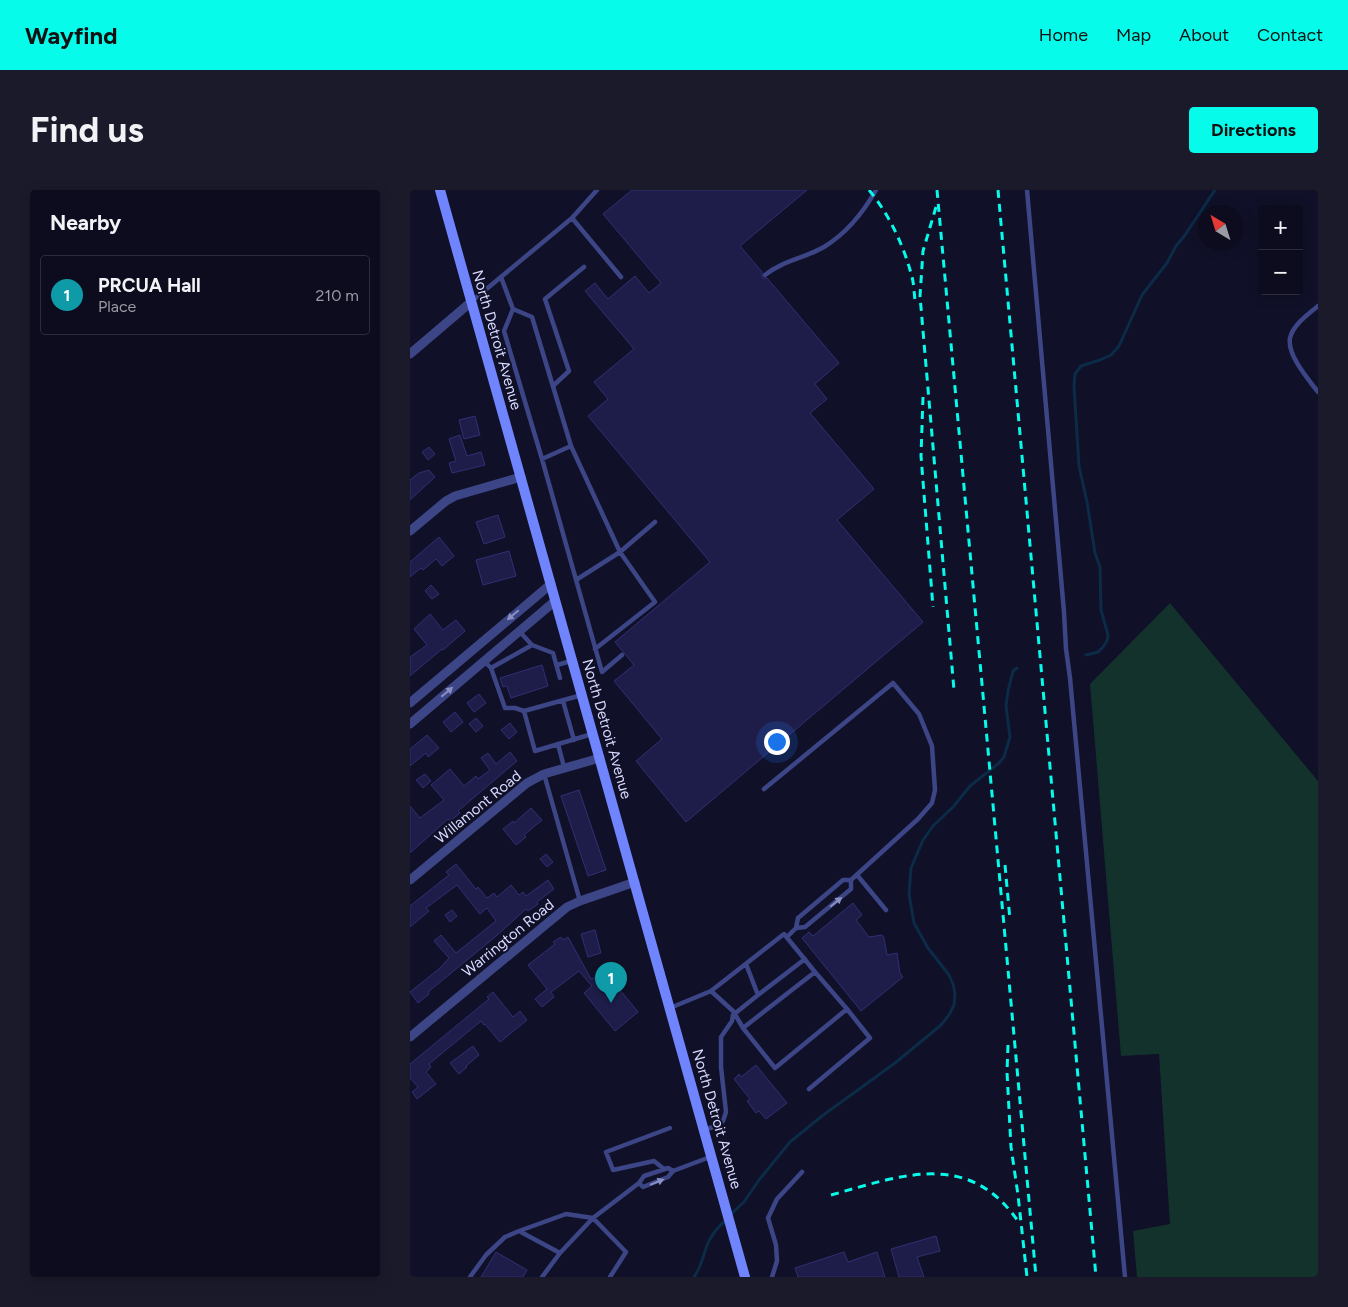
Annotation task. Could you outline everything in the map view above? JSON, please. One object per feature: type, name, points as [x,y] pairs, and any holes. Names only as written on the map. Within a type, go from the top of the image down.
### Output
[{"type":"main road","name":"North Detroit Avenue","points":[[440,190],[745,1277]]},
{"type":"street","points":[[410,354],[471,302]]},
{"type":"street","points":[[410,532],[446,501],[455,496],[520,477]]},
{"type":"street","points":[[410,703],[551,584]]},
{"type":"street","points":[[410,724],[556,601]]},
{"type":"street","name":"Willamont Road","points":[[410,880],[527,784],[544,774],[600,758]]},
{"type":"street","name":"Warrington Road","points":[[410,1037],[556,916],[580,900],[635,882]]},
{"type":"lane","points":[[471,302],[572,218],[598,190]]},
{"type":"lane","points":[[765,276],[785,263],[824,247],[841,234],[856,220],[876,190]]},
{"type":"lane","points":[[1027,190],[1066,648],[1125,1277]]},
{"type":"lane","points":[[572,218],[620,277]]},
{"type":"lane","points":[[552,386],[569,371],[545,299],[584,268]]},
{"type":"lane","points":[[501,277],[513,309],[504,331],[602,672],[622,655]]},
{"type":"lane","points":[[1318,306],[1294,329],[1290,338],[1291,351],[1318,392]]},
{"type":"lane","points":[[513,309],[532,317],[571,446],[620,552],[655,602],[595,649]]},
{"type":"lane","points":[[542,459],[571,446]]},
{"type":"lane","points":[[576,580],[620,552],[655,522]]},
{"type":"lane","points":[[519,632],[532,645],[553,653],[560,678]]},
{"type":"lane","points":[[491,668],[532,645]]},
{"type":"lane","points":[[484,661],[491,668],[505,708],[516,708],[524,711],[582,695]]},
{"type":"lane","points":[[556,665],[571,661]]},
{"type":"lane","points":[[764,789],[893,683],[919,714],[932,746],[935,790],[932,804],[857,875],[851,880],[843,880],[798,918],[796,928],[787,937]]},
{"type":"lane","points":[[563,701],[574,740]]},
{"type":"lane","points":[[524,711],[535,751],[593,734]]},
{"type":"lane","points":[[558,744],[564,767]]},
{"type":"lane","points":[[544,774],[580,900]]},
{"type":"lane","points":[[857,875],[886,910]]},
{"type":"lane","points":[[796,928],[805,927],[849,891],[851,889],[851,880]]},
{"type":"lane","points":[[670,1008],[711,991],[784,934],[870,1038],[809,1089]]},
{"type":"lane","points":[[704,1130],[719,1125],[723,1121],[726,1112],[721,1067],[721,1037],[734,1015],[805,959]]},
{"type":"lane","points":[[746,964],[758,995]]},
{"type":"lane","points":[[743,1028],[815,972]]},
{"type":"lane","points":[[711,991],[732,1011],[775,1068],[846,1009]]},
{"type":"lane","points":[[664,1169],[654,1161],[613,1170],[606,1152],[670,1128]]},
{"type":"lane","points":[[639,1183],[643,1188],[668,1177],[673,1171],[712,1156]]},
{"type":"lane","points":[[542,1277],[560,1253],[593,1218],[639,1183],[644,1176],[668,1168],[673,1171]]},
{"type":"lane","points":[[772,1277],[777,1261],[776,1245],[768,1218],[777,1199],[802,1172]]},
{"type":"lane","points":[[470,1277],[486,1255],[505,1237],[566,1214],[593,1218],[626,1252],[610,1277]]},
{"type":"lane","points":[[519,1231],[560,1253]]},
{"type":"green space","points":[[1170,603],[1318,781],[1318,1277],[1137,1277],[1133,1231],[1170,1224],[1159,1054],[1121,1056],[1090,684]]},
{"type":"building","points":[[632,190],[807,190],[740,246],[762,272],[762,278],[767,278],[839,363],[815,384],[827,399],[810,413],[874,489],[837,520],[923,622],[686,822],[636,761],[662,739],[614,681],[634,665],[615,642],[710,562],[588,416],[608,399],[594,382],[634,349],[585,291],[595,283],[608,299],[635,276],[649,293],[661,283],[603,214]]},
{"type":"building","points":[[475,416],[480,435],[464,439],[459,420]]},
{"type":"building","points":[[460,435],[467,456],[481,452],[485,465],[452,473],[449,463],[456,461],[449,439]]},
{"type":"building","points":[[429,447],[435,454],[428,460],[422,452]]},
{"type":"building","points":[[429,470],[435,477],[410,500],[410,480],[419,473]]},
{"type":"building","points":[[498,515],[505,537],[484,544],[476,522]]},
{"type":"building","points":[[439,537],[454,556],[442,566],[436,559],[423,570],[421,568],[410,577],[410,562]]},
{"type":"building","points":[[509,551],[516,576],[483,585],[476,560]]},
{"type":"building","points":[[431,585],[439,594],[432,599],[425,591]]},
{"type":"building","points":[[430,614],[443,630],[456,620],[465,631],[410,676],[410,657],[427,645],[414,629]]},
{"type":"building","points":[[542,665],[548,686],[511,698],[507,686],[503,687],[500,678]]},
{"type":"building","points":[[479,694],[486,703],[474,712],[467,703]]},
{"type":"building","points":[[455,712],[463,722],[451,732],[443,722]]},
{"type":"building","points":[[476,718],[483,726],[476,732],[469,724]]},
{"type":"building","points":[[510,723],[517,732],[509,739],[501,730]]},
{"type":"building","points":[[427,735],[439,748],[428,757],[426,753],[410,766],[410,749]]},
{"type":"building","points":[[510,752],[517,761],[458,811],[460,813],[450,821],[448,819],[410,853],[410,806],[420,818],[444,800],[431,785],[450,769],[464,786],[476,776],[478,779],[490,770],[481,758],[488,753],[496,764]]},
{"type":"building","points":[[425,774],[431,781],[423,788],[416,780]]},
{"type":"building","points":[[579,790],[606,870],[588,876],[561,796]]},
{"type":"building","points":[[531,808],[542,820],[524,835],[526,837],[516,845],[503,829],[513,821],[514,823]]},
{"type":"building","points":[[546,854],[553,862],[547,867],[540,859]]},
{"type":"building","points":[[456,864],[476,889],[478,887],[487,898],[494,893],[497,897],[511,885],[519,895],[523,892],[526,896],[548,880],[554,889],[537,902],[538,904],[528,911],[526,909],[428,992],[429,994],[418,1003],[410,992],[439,969],[449,958],[434,941],[441,935],[456,953],[496,921],[487,908],[480,914],[457,885],[426,908],[429,911],[410,927],[410,906],[449,875],[446,872]]},
{"type":"building","points":[[853,903],[862,915],[856,920],[869,937],[882,935],[887,955],[897,953],[900,973],[903,977],[861,1011],[802,938],[809,932],[813,936]]},
{"type":"building","points":[[452,910],[457,916],[450,922],[445,915]]},
{"type":"building","points":[[595,930],[601,953],[588,957],[581,934]]},
{"type":"building","points":[[561,937],[563,940],[568,937],[591,979],[596,977],[600,981],[607,974],[638,1012],[615,1031],[584,993],[592,986],[579,971],[551,992],[554,997],[542,1007],[535,999],[547,989],[528,965]]},
{"type":"building","points":[[493,992],[513,1017],[520,1011],[527,1020],[500,1042],[481,1021],[429,1064],[431,1067],[426,1072],[436,1084],[417,1099],[412,1092],[418,1087],[410,1078],[410,1064],[489,999],[487,997]]},
{"type":"building","points":[[473,1046],[479,1055],[459,1074],[450,1063]]},
{"type":"building","points":[[756,1065],[787,1103],[766,1119],[759,1111],[756,1113],[747,1101],[750,1099],[734,1079],[739,1074],[741,1077]]},
{"type":"building","points":[[936,1236],[940,1251],[917,1257],[924,1277],[899,1277],[891,1249]]},
{"type":"building","points":[[496,1252],[527,1270],[523,1277],[481,1277]]},
{"type":"building","points":[[844,1252],[848,1262],[877,1252],[885,1277],[798,1277],[795,1268]]},
{"type":"waterway","points":[[1086,655],[1098,652],[1107,641],[1108,635],[1101,610],[1100,567],[1095,553],[1079,466],[1074,386],[1075,374],[1081,366],[1111,355],[1119,346],[1142,295],[1167,263],[1176,246],[1215,190]]},
{"type":"waterway","points":[[730,1215],[744,1202],[790,1142],[822,1116],[895,1063],[941,1025],[949,1015],[954,1005],[955,994],[953,984],[949,975],[928,948],[914,923],[909,894],[911,868],[923,840],[933,826],[953,807],[970,786],[1004,757],[1010,737],[1006,706],[1008,691],[1013,671],[1017,668]]},
{"type":"waterway","points":[[694,1277],[701,1265],[706,1247],[716,1230],[726,1220]]},
{"type":"railway","points":[[869,190],[883,209],[900,242],[912,277],[915,300]]},
{"type":"railway","points":[[937,190],[1036,1277]]},
{"type":"railway","points":[[998,190],[1096,1277]]},
{"type":"railway","points":[[936,207],[923,251],[920,296],[954,690]]},
{"type":"railway","points":[[923,397],[921,456],[933,607]]},
{"type":"railway","points":[[1005,865],[1010,920]]},
{"type":"railway","points":[[1008,1045],[1007,1072],[1011,1147],[1027,1277]]},
{"type":"railway","points":[[831,1195],[909,1176],[934,1174],[957,1177],[980,1185],[1000,1200],[1020,1224]]},
{"type":"place","name":"PRCUA Hall","points":[[611,1003]]}]
